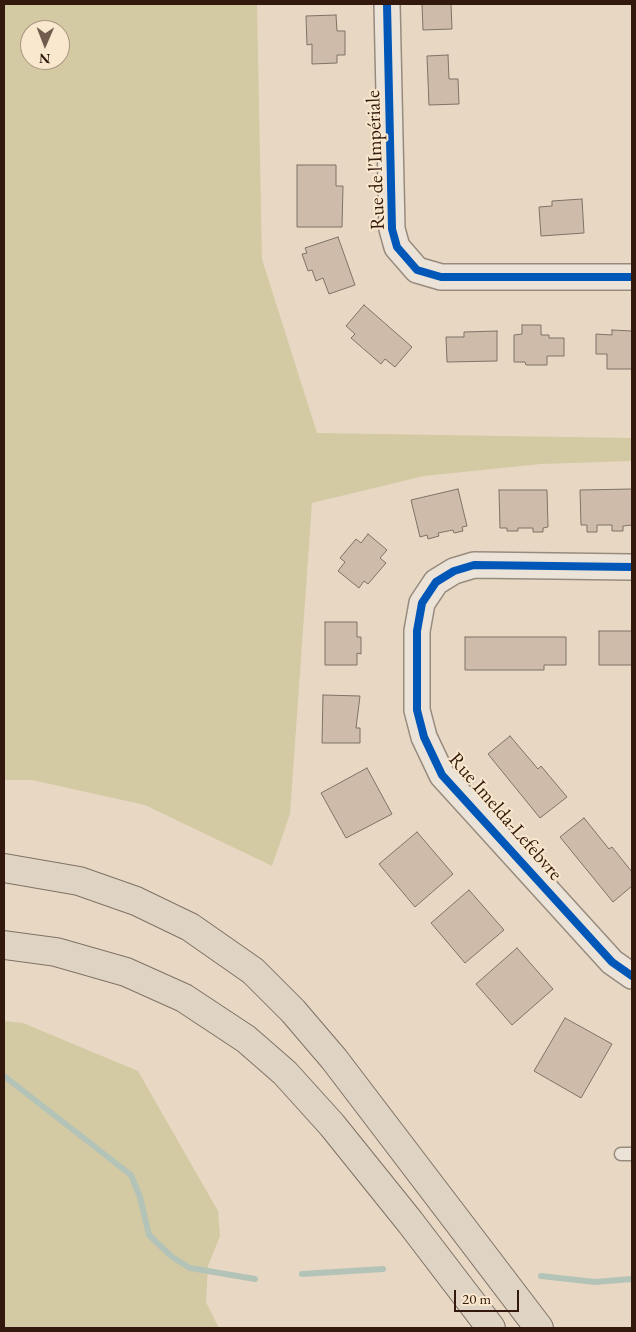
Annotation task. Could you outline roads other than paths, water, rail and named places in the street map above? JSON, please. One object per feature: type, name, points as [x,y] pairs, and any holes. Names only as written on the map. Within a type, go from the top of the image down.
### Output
[{"type":"highway","points":[[4,868],[73,880],[136,901],[190,928],[253,971],[293,1011],[334,1059],[539,1328]]},
{"type":"highway","points":[[4,945],[56,952],[126,972],[184,998],[246,1039],[285,1073],[332,1125],[410,1222],[491,1328]]},
{"type":"street","name":"Rue de l'Impériale","points":[[387,4],[392,229],[397,247],[417,270],[440,278],[632,277]]},
{"type":"street","name":"Rue Imelda-Lefebvre","points":[[632,567],[474,566],[454,570],[436,582],[422,603],[417,631],[417,710],[424,737],[442,775],[612,962],[632,976]]},
{"type":"waterway","points":[[4,1076],[131,1175],[140,1197],[149,1235],[172,1257],[190,1268],[255,1279]]},
{"type":"waterway","points":[[302,1274],[383,1269]]},
{"type":"waterway","points":[[541,1276],[595,1282],[632,1279]]}]
